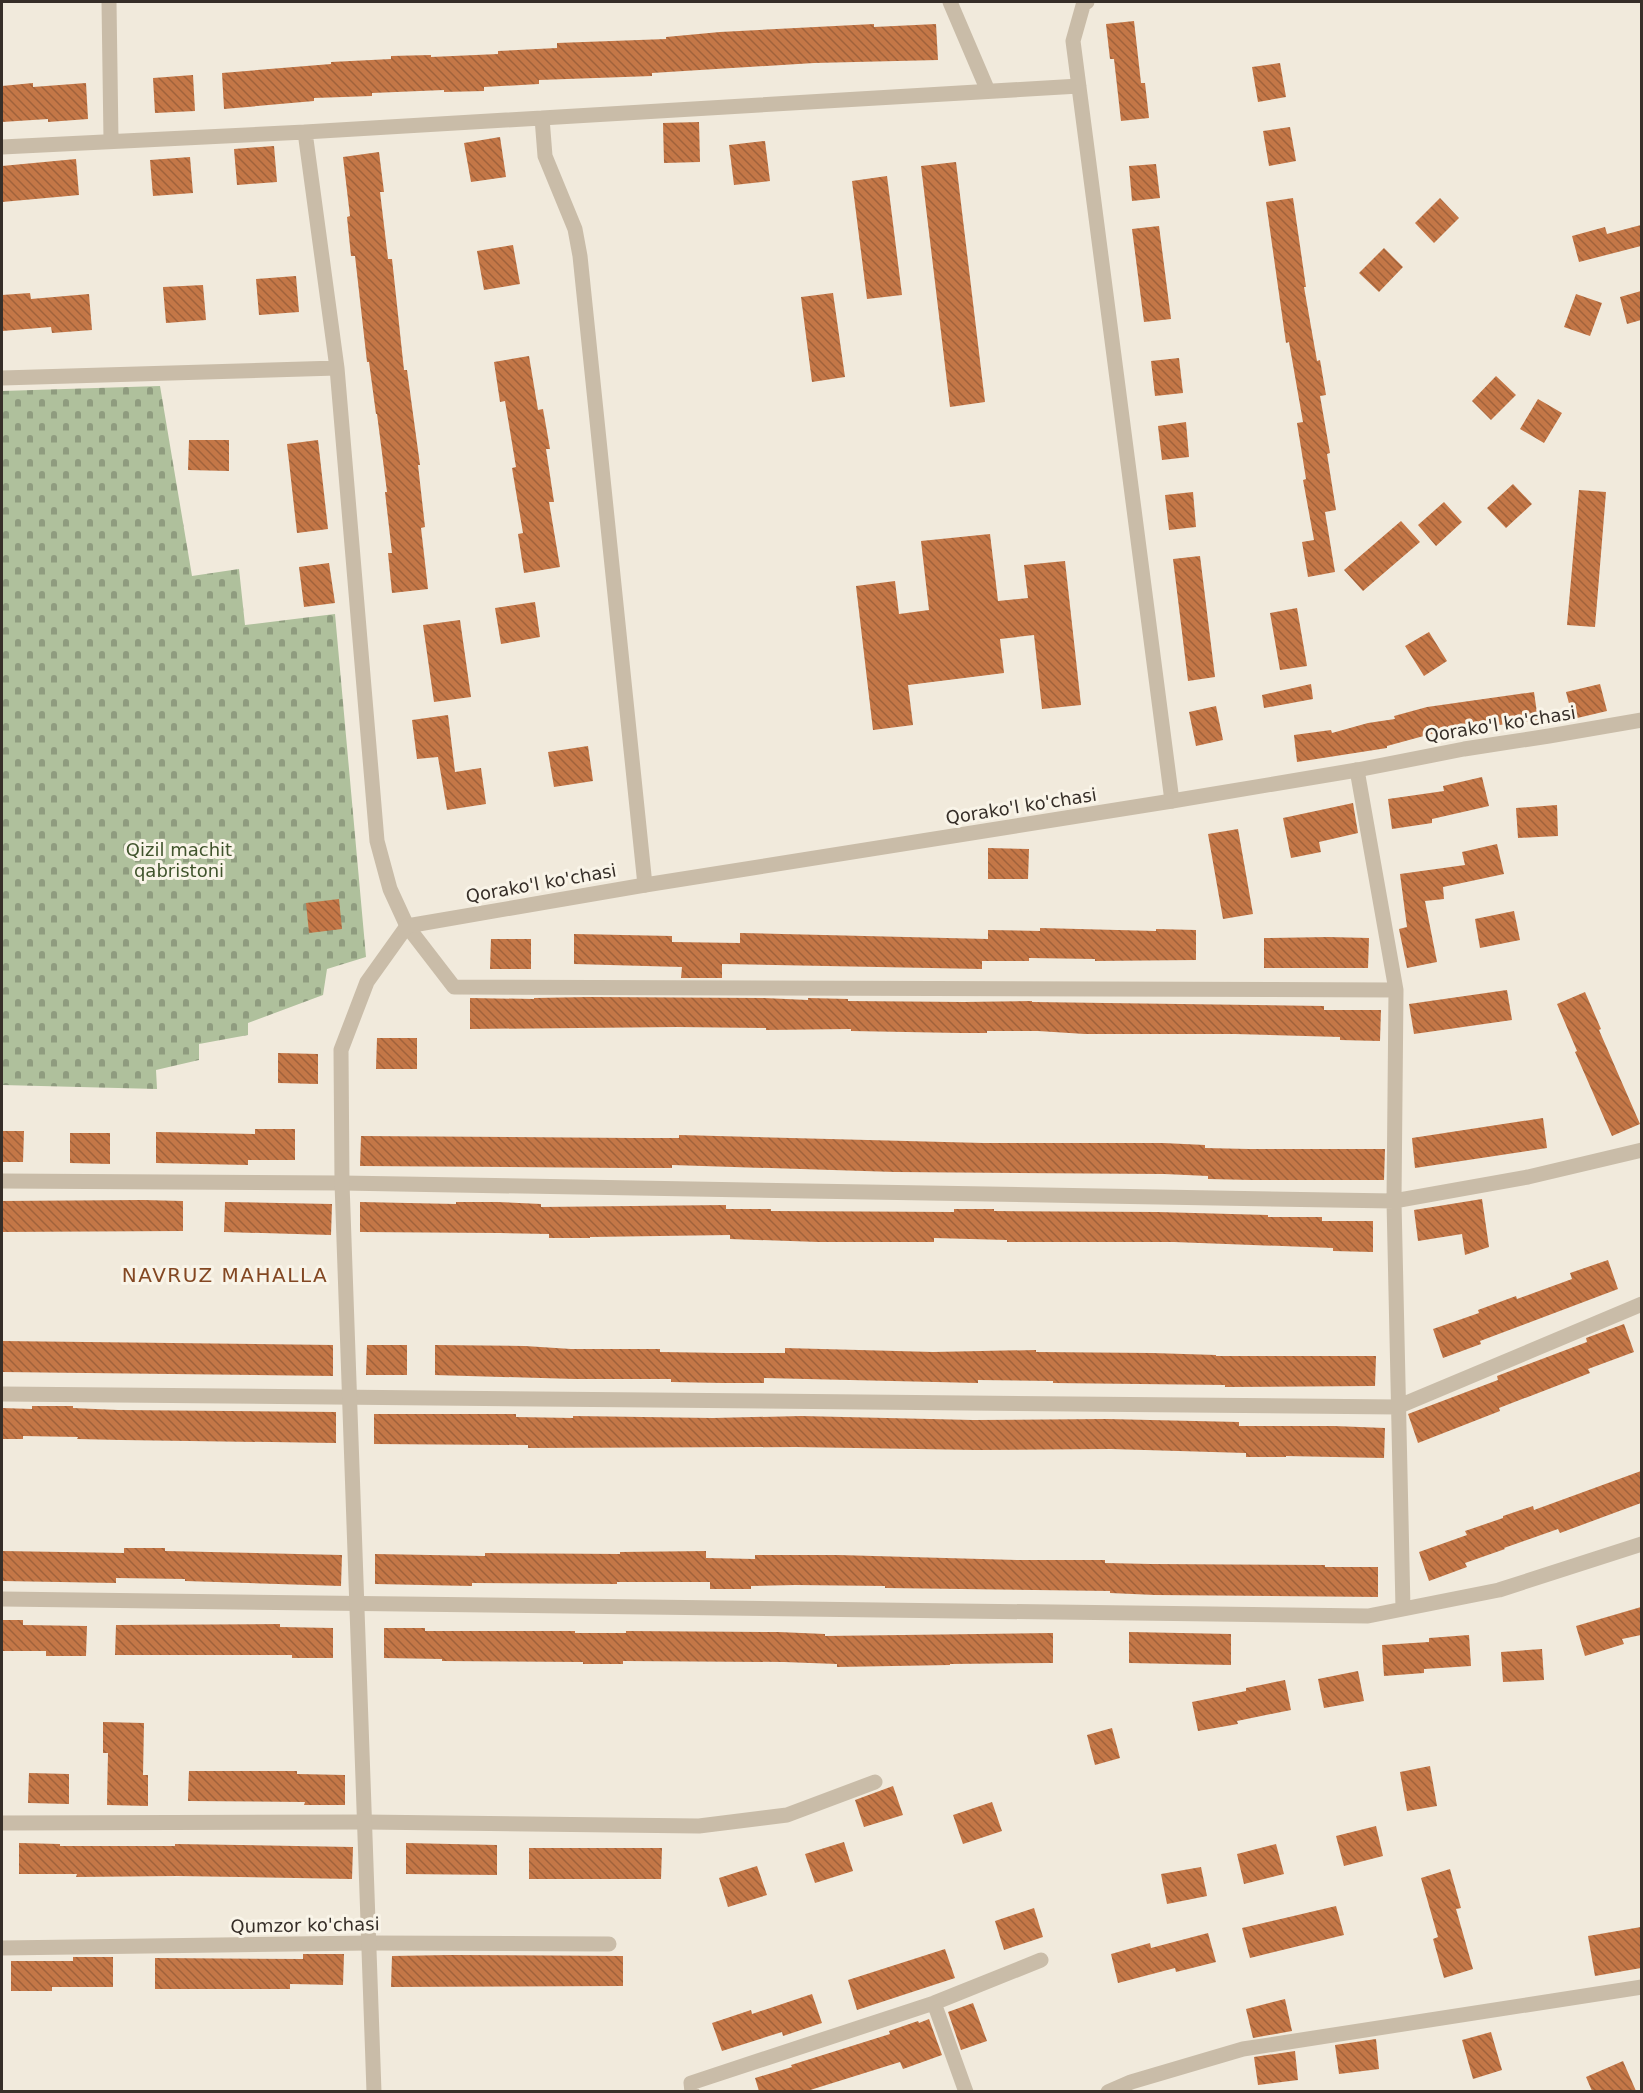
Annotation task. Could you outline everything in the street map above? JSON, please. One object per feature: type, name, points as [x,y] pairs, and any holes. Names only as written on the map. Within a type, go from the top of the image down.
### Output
[{"type":"street","points":[[109,2],[111,140]]},
{"type":"street","points":[[950,2],[987,91]]},
{"type":"street","points":[[1087,2],[1084,2],[1073,40],[1173,801]]},
{"type":"street","points":[[2,147],[304,132],[1079,86]]},
{"type":"street","points":[[542,118],[544,156],[575,229],[580,256],[645,885]]},
{"type":"street","points":[[304,132],[337,368],[377,841],[390,889],[407,926],[454,987],[1396,990]]},
{"type":"street","points":[[2,378],[337,368]]},
{"type":"street","name":"Qorako'l ko'chasi","points":[[407,926],[645,885],[1173,801],[1641,720]]},
{"type":"street","points":[[1357,770],[1396,990],[1394,1201],[1403,1609]]},
{"type":"street","points":[[374,2091],[342,1183],[341,1050],[367,982],[407,926]]},
{"type":"street","points":[[2,1181],[342,1183],[1394,1201],[1528,1177],[1641,1150]]},
{"type":"street","points":[[2,1394],[1397,1407],[1641,1304]]},
{"type":"street","points":[[2,1599],[1368,1616],[1498,1590],[1641,1544]]},
{"type":"street","points":[[2,1823],[365,1822],[699,1826],[787,1815],[875,1782]]},
{"type":"street","name":"Qumzor ko'chasi","points":[[2,1948],[369,1943],[609,1944]]},
{"type":"street","points":[[692,2091],[691,2083],[934,2003],[1041,1960]]},
{"type":"street","points":[[1108,2091],[1131,2082],[1244,2049],[1641,1987]]},
{"type":"street","points":[[934,2003],[966,2091]]},
{"type":"green space","name":"Qizil machit qabristoni","points":[[160,386],[192,576],[239,569],[245,625],[335,614],[366,957],[327,969],[323,995],[248,1023],[248,1035],[199,1044],[199,1060],[156,1070],[157,1089],[2,1085],[2,391]]},
{"type":"building","points":[[1134,21],[1141,83],[1145,83],[1149,118],[1121,121],[1114,59],[1110,59],[1106,24]]},
{"type":"building","points":[[874,24],[874,27],[936,24],[938,60],[814,63],[652,73],[652,76],[539,80],[539,84],[484,87],[484,91],[372,93],[372,96],[314,98],[314,101],[224,109],[222,73],[331,64],[331,62],[391,59],[391,56],[498,54],[498,51],[557,48],[557,43],[666,39],[666,37],[720,32]]},
{"type":"building","points":[[1280,63],[1286,97],[1258,102],[1252,67]]},
{"type":"building","points":[[193,75],[195,111],[155,113],[153,78]]},
{"type":"building","points":[[33,83],[33,87],[86,83],[88,119],[2,122],[2,86]]},
{"type":"building","points":[[699,122],[700,162],[664,163],[663,123]]},
{"type":"building","points":[[1290,127],[1296,161],[1269,166],[1263,131]]},
{"type":"building","points":[[500,137],[506,177],[471,182],[464,143]]},
{"type":"building","points":[[765,141],[770,181],[734,185],[729,145]]},
{"type":"building","points":[[274,146],[277,182],[237,185],[234,149]]},
{"type":"building","points":[[379,152],[384,192],[380,192],[388,259],[392,259],[404,370],[407,370],[420,465],[418,465],[425,527],[421,528],[428,589],[392,593],[388,553],[392,553],[385,492],[387,492],[369,362],[367,362],[355,256],[351,256],[347,217],[350,216],[343,157]]},
{"type":"building","points":[[190,157],[193,193],[153,196],[150,160]]},
{"type":"building","points":[[76,159],[79,195],[2,202],[2,166]]},
{"type":"building","points":[[956,162],[985,402],[950,407],[921,166]]},
{"type":"building","points":[[1156,164],[1160,198],[1132,201],[1129,166]]},
{"type":"building","points":[[887,176],[902,295],[867,299],[852,181]]},
{"type":"building","points":[[1293,198],[1306,287],[1304,287],[1317,361],[1320,360],[1326,395],[1320,396],[1330,453],[1327,454],[1336,510],[1325,512],[1335,572],[1308,577],[1302,542],[1314,540],[1303,480],[1306,479],[1297,423],[1303,422],[1289,342],[1286,343],[1266,202]]},
{"type":"building","points":[[1440,198],[1459,218],[1434,243],[1415,223]]},
{"type":"building","points":[[1641,225],[1641,246],[1579,262],[1572,236],[1605,227],[1607,234]]},
{"type":"building","points":[[1159,226],[1171,319],[1144,322],[1132,229]]},
{"type":"building","points":[[513,245],[520,284],[484,290],[477,251]]},
{"type":"building","points":[[1384,248],[1403,267],[1379,292],[1359,273]]},
{"type":"building","points":[[296,276],[299,312],[259,315],[256,279]]},
{"type":"building","points":[[203,285],[206,320],[166,323],[163,287]]},
{"type":"building","points":[[1641,291],[1641,320],[1627,324],[1620,297]]},
{"type":"building","points":[[30,293],[31,299],[89,294],[92,330],[52,333],[51,327],[2,331],[2,295]]},
{"type":"building","points":[[833,293],[845,377],[812,382],[801,297]]},
{"type":"building","points":[[1576,294],[1602,303],[1590,336],[1564,327]]},
{"type":"building","points":[[529,356],[538,410],[543,409],[550,449],[546,449],[554,502],[549,502],[560,567],[524,573],[518,534],[523,533],[512,468],[516,467],[505,401],[500,402],[494,362]]},
{"type":"building","points":[[1179,358],[1183,393],[1155,396],[1151,361]]},
{"type":"building","points":[[1496,376],[1516,395],[1491,420],[1472,401]]},
{"type":"building","points":[[1538,399],[1562,413],[1544,443],[1520,429]]},
{"type":"building","points":[[1186,422],[1189,457],[1162,460],[1158,426]]},
{"type":"building","points":[[189,440],[229,440],[229,471],[188,470]]},
{"type":"building","points":[[318,440],[328,529],[297,533],[287,444]]},
{"type":"building","points":[[1513,484],[1532,504],[1506,528],[1487,508]]},
{"type":"building","points":[[1579,490],[1606,492],[1595,627],[1567,625]]},
{"type":"building","points":[[1193,492],[1196,527],[1169,530],[1165,495]]},
{"type":"building","points":[[1444,502],[1462,522],[1436,546],[1418,525]]},
{"type":"building","points":[[1401,521],[1420,542],[1363,591],[1344,570]]},
{"type":"building","points":[[990,534],[998,601],[1028,598],[1024,565],[1065,561],[1081,705],[1042,709],[1034,635],[1000,639],[1004,673],[908,685],[913,725],[873,730],[856,586],[895,581],[899,614],[929,610],[921,541]]},
{"type":"building","points":[[1200,556],[1215,677],[1188,681],[1173,559]]},
{"type":"building","points":[[329,563],[335,603],[304,607],[299,567]]},
{"type":"building","points":[[535,602],[540,637],[501,644],[495,608]]},
{"type":"building","points":[[1297,608],[1307,666],[1280,670],[1270,613]]},
{"type":"building","points":[[460,620],[471,697],[434,702],[423,625]]},
{"type":"building","points":[[1429,632],[1447,661],[1424,676],[1405,646]]},
{"type":"building","points":[[1311,684],[1313,699],[1264,708],[1262,695]]},
{"type":"building","points":[[1600,684],[1607,711],[1573,719],[1566,692]]},
{"type":"building","points":[[1534,692],[1538,720],[1454,731],[1453,728],[1387,746],[1387,748],[1297,762],[1294,735],[1331,730],[1332,733],[1368,723],[1395,719],[1394,716],[1427,707]]},
{"type":"building","points":[[1216,706],[1223,740],[1196,746],[1189,712]]},
{"type":"building","points":[[448,715],[455,772],[481,768],[486,804],[447,810],[438,757],[417,759],[412,720]]},
{"type":"building","points":[[588,746],[593,781],[554,787],[548,752]]},
{"type":"building","points":[[1482,777],[1489,806],[1432,819],[1432,823],[1392,829],[1388,799],[1444,791],[1443,786]]},
{"type":"building","points":[[1353,803],[1358,833],[1319,842],[1321,852],[1291,858],[1283,818]]},
{"type":"building","points":[[1557,805],[1558,836],[1518,838],[1516,808]]},
{"type":"building","points":[[1238,829],[1253,914],[1223,919],[1208,834]]},
{"type":"building","points":[[1497,844],[1504,874],[1443,887],[1444,899],[1425,901],[1437,962],[1407,968],[1399,929],[1407,927],[1400,874],[1465,865],[1462,852]]},
{"type":"building","points":[[988,848],[1029,849],[1028,879],[988,879]]},
{"type":"building","points":[[339,899],[342,929],[309,933],[306,903]]},
{"type":"building","points":[[1514,911],[1520,940],[1480,948],[1475,919]]},
{"type":"building","points":[[1040,928],[1196,930],[1196,960],[1095,961],[1095,959],[1029,958],[1029,961],[982,961],[982,969],[722,964],[722,978],[681,978],[682,967],[574,964],[574,934],[672,936],[672,942],[740,943],[740,933],[988,939],[988,930],[1040,931]]},
{"type":"building","points":[[1264,938],[1369,938],[1368,968],[1264,968]]},
{"type":"building","points":[[491,939],[531,939],[531,969],[490,969]]},
{"type":"building","points":[[1507,990],[1512,1020],[1414,1034],[1409,1004]]},
{"type":"building","points":[[1585,992],[1640,1124],[1612,1136],[1575,1052],[1577,1051],[1557,1004]]},
{"type":"building","points":[[589,997],[1324,1006],[1324,1010],[1381,1010],[1380,1041],[1340,1040],[1340,1037],[1085,1034],[1038,1031],[960,1033],[677,1027],[470,1029],[470,998]]},
{"type":"building","points":[[377,1038],[417,1038],[417,1069],[376,1069]]},
{"type":"building","points":[[278,1053],[318,1054],[318,1084],[278,1083]]},
{"type":"building","points":[[1543,1118],[1547,1148],[1415,1168],[1412,1138]]},
{"type":"building","points":[[255,1129],[295,1129],[295,1160],[248,1160],[248,1165],[156,1163],[156,1132],[255,1134]]},
{"type":"building","points":[[2,1131],[24,1131],[23,1162],[2,1162]]},
{"type":"building","points":[[70,1133],[110,1133],[110,1164],[70,1163]]},
{"type":"building","points":[[679,1135],[983,1143],[1163,1143],[1205,1145],[1205,1148],[1249,1149],[1385,1149],[1384,1180],[1252,1180],[1208,1179],[1208,1176],[1164,1174],[895,1172],[672,1165],[672,1168],[360,1166],[361,1136],[679,1138]]},
{"type":"building","points":[[1482,1199],[1489,1247],[1465,1255],[1462,1234],[1418,1241],[1414,1210]]},
{"type":"building","points":[[2,1201],[183,1201],[183,1231],[2,1232]]},
{"type":"building","points":[[225,1202],[332,1204],[331,1235],[224,1232]]},
{"type":"building","points":[[360,1202],[456,1204],[456,1202],[497,1202],[541,1204],[541,1207],[726,1205],[726,1209],[771,1209],[771,1211],[954,1212],[954,1209],[994,1209],[994,1211],[1157,1212],[1322,1217],[1322,1221],[1373,1221],[1373,1252],[1333,1251],[1333,1248],[1174,1242],[1007,1242],[1007,1240],[934,1238],[934,1242],[818,1242],[730,1239],[730,1235],[549,1238],[549,1234],[360,1232]]},
{"type":"building","points":[[1608,1260],[1618,1289],[1480,1341],[1481,1344],[1443,1358],[1433,1329],[1479,1313],[1478,1310],[1516,1296],[1517,1299],[1572,1279],[1570,1273]]},
{"type":"building","points":[[1624,1324],[1634,1352],[1588,1369],[1590,1373],[1499,1408],[1500,1411],[1418,1443],[1408,1414],[1498,1380],[1497,1376],[1587,1342],[1586,1338]]},
{"type":"building","points":[[2,1341],[333,1345],[333,1376],[2,1372]]},
{"type":"building","points":[[367,1345],[407,1345],[407,1375],[366,1375]]},
{"type":"building","points":[[435,1345],[660,1349],[660,1352],[726,1353],[785,1353],[785,1348],[933,1352],[1036,1350],[1036,1352],[1216,1356],[1376,1356],[1375,1386],[1225,1387],[1225,1385],[1053,1383],[1053,1381],[978,1380],[978,1383],[764,1378],[764,1383],[723,1383],[671,1382],[671,1379],[435,1375]]},
{"type":"building","points":[[32,1406],[73,1406],[73,1408],[118,1410],[336,1412],[336,1443],[121,1440],[23,1436],[23,1439],[2,1439],[2,1408],[32,1409]]},
{"type":"building","points":[[374,1414],[516,1414],[516,1417],[573,1418],[573,1416],[713,1418],[801,1416],[973,1420],[1106,1419],[1239,1422],[1239,1426],[1385,1428],[1384,1458],[1246,1457],[1246,1453],[1111,1449],[528,1448],[528,1445],[374,1444]]},
{"type":"building","points":[[1641,1471],[1641,1503],[1560,1533],[1558,1529],[1504,1548],[1465,1563],[1467,1567],[1429,1581],[1419,1552],[1467,1535],[1465,1531],[1503,1518],[1503,1516],[1533,1506],[1534,1510]]},
{"type":"building","points":[[124,1548],[342,1555],[341,1586],[185,1581],[185,1579],[116,1578],[116,1583],[2,1581],[2,1551],[124,1553]]},
{"type":"building","points":[[706,1551],[706,1558],[755,1559],[755,1555],[838,1555],[1105,1560],[1105,1563],[1378,1567],[1378,1597],[1155,1595],[1110,1593],[1110,1591],[885,1588],[885,1586],[795,1585],[751,1586],[751,1589],[710,1589],[710,1582],[472,1583],[472,1586],[375,1584],[375,1554],[485,1556],[485,1553],[620,1554],[620,1552]]},
{"type":"building","points":[[1641,1607],[1641,1635],[1622,1639],[1624,1644],[1585,1656],[1576,1626]]},
{"type":"building","points":[[2,1620],[23,1620],[23,1625],[87,1626],[86,1656],[46,1656],[46,1651],[2,1651]]},
{"type":"building","points":[[280,1624],[280,1627],[333,1628],[333,1658],[292,1658],[292,1655],[115,1655],[116,1625]]},
{"type":"building","points":[[384,1628],[425,1628],[425,1631],[575,1631],[575,1633],[778,1632],[825,1634],[825,1636],[1053,1633],[1053,1663],[837,1667],[837,1664],[784,1662],[623,1661],[623,1664],[583,1664],[583,1662],[442,1661],[442,1659],[384,1658]]},
{"type":"building","points":[[1129,1632],[1231,1634],[1231,1665],[1129,1663]]},
{"type":"building","points":[[1469,1635],[1471,1666],[1424,1669],[1424,1673],[1384,1676],[1382,1645],[1429,1642],[1429,1638]]},
{"type":"building","points":[[1542,1649],[1544,1680],[1503,1682],[1501,1652]]},
{"type":"building","points":[[1358,1671],[1364,1701],[1324,1708],[1318,1679]]},
{"type":"building","points":[[1285,1680],[1291,1710],[1237,1721],[1238,1724],[1198,1731],[1192,1702]]},
{"type":"building","points":[[103,1722],[144,1723],[143,1775],[148,1775],[148,1806],[107,1805],[108,1753],[103,1753]]},
{"type":"building","points":[[1112,1728],[1120,1758],[1095,1765],[1087,1735]]},
{"type":"building","points":[[1430,1766],[1437,1806],[1407,1811],[1400,1772]]},
{"type":"building","points":[[189,1771],[297,1771],[297,1774],[345,1775],[345,1805],[304,1805],[305,1802],[188,1801]]},
{"type":"building","points":[[29,1773],[69,1774],[69,1804],[28,1803]]},
{"type":"building","points":[[893,1786],[903,1815],[864,1827],[855,1800]]},
{"type":"building","points":[[992,1802],[1002,1831],[963,1844],[953,1815]]},
{"type":"building","points":[[1376,1826],[1383,1856],[1344,1866],[1336,1836]]},
{"type":"building","points":[[844,1842],[853,1871],[815,1883],[805,1854]]},
{"type":"building","points":[[19,1843],[60,1844],[60,1846],[175,1846],[175,1844],[353,1847],[352,1879],[76,1877],[77,1874],[19,1874]]},
{"type":"building","points":[[406,1843],[497,1845],[497,1875],[406,1874]]},
{"type":"building","points":[[1276,1844],[1284,1874],[1244,1884],[1237,1854]]},
{"type":"building","points":[[529,1848],[662,1848],[661,1879],[529,1879]]},
{"type":"building","points":[[757,1866],[767,1895],[728,1907],[719,1878]]},
{"type":"building","points":[[1201,1867],[1207,1896],[1167,1904],[1161,1874]]},
{"type":"building","points":[[1450,1869],[1461,1908],[1456,1909],[1473,1969],[1444,1978],[1433,1939],[1438,1937],[1421,1878]]},
{"type":"building","points":[[1336,1906],[1344,1935],[1250,1958],[1242,1928]]},
{"type":"building","points":[[1034,1908],[1043,1937],[1004,1950],[995,1921]]},
{"type":"building","points":[[1641,1927],[1641,1968],[1595,1976],[1588,1936]]},
{"type":"building","points":[[1208,1933],[1216,1962],[1176,1972],[1175,1968],[1118,1983],[1111,1954],[1150,1943],[1151,1948]]},
{"type":"building","points":[[945,1949],[955,1978],[857,2010],[848,1980]]},
{"type":"building","points":[[303,1954],[344,1954],[343,1985],[290,1984],[290,1989],[155,1989],[155,1958],[303,1959]]},
{"type":"building","points":[[392,1956],[623,1956],[623,1986],[391,1987]]},
{"type":"building","points":[[73,1957],[113,1957],[113,1987],[52,1987],[52,1991],[11,1991],[11,1961],[73,1961]]},
{"type":"building","points":[[812,1994],[822,2023],[783,2036],[782,2032],[722,2051],[712,2023],[751,2010],[752,2014]]},
{"type":"building","points":[[1285,1999],[1292,2031],[1253,2038],[1246,2009]]},
{"type":"building","points":[[973,2003],[987,2041],[961,2050],[948,2012]]},
{"type":"building","points":[[929,2019],[942,2055],[903,2069],[900,2062],[807,2091],[759,2091],[755,2078]]},
{"type":"building","points":[[1491,2032],[1502,2070],[1473,2079],[1462,2040]]},
{"type":"building","points":[[1376,2039],[1379,2069],[1339,2074],[1335,2045]]},
{"type":"building","points":[[1295,2051],[1298,2080],[1258,2085],[1254,2057]]},
{"type":"building","points":[[1623,2061],[1636,2091],[1592,2091],[1586,2077]]},
{"type":"district","name":"NAVRUZ MAHALLA","points":[[225,1275]]}]
